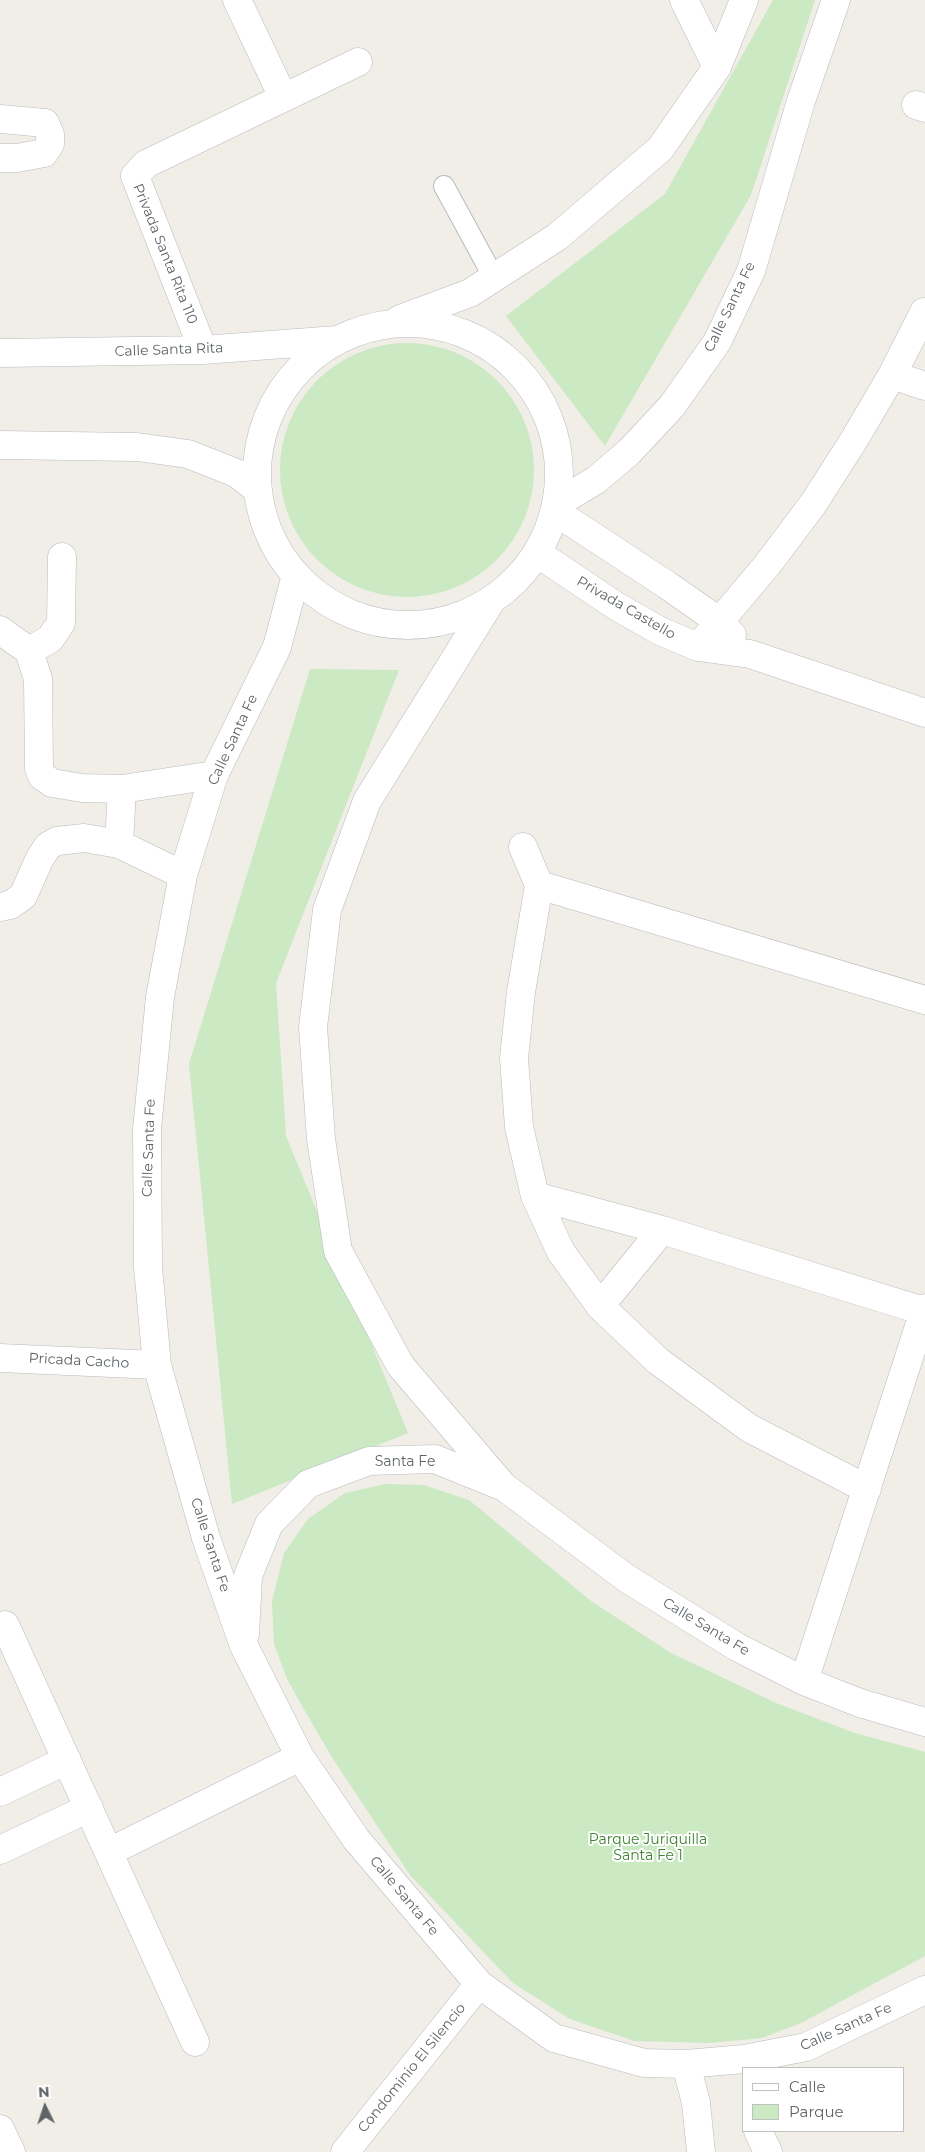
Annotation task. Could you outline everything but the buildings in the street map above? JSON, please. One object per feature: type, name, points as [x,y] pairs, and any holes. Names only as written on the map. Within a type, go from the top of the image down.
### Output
[{"type":"street","points":[[237,0],[284,97]]},
{"type":"street","points":[[684,0],[717,67]]},
{"type":"street","points":[[383,325],[425,324],[465,333],[502,354],[531,384],[551,421],[560,462],[557,508],[536,553],[518,578],[490,601],[452,619],[410,625],[368,620],[328,602],[296,575],[270,536],[258,490],[258,454],[267,419],[284,387],[308,360],[338,340],[470,293],[557,237],[660,149],[717,67],[744,0]]},
{"type":"street","name":"Calle Santa Fe","points":[[557,508],[596,480],[628,452],[672,406],[716,342],[751,271],[801,101],[836,0]]},
{"type":"street","name":"Privada Santa Rita 110","points":[[203,350],[135,176],[146,164],[358,62]]},
{"type":"street","points":[[0,119],[45,123],[50,134],[50,144],[44,153],[17,158],[0,158]]},
{"type":"street","points":[[698,647],[768,564],[813,504],[854,440],[892,375],[924,312]]},
{"type":"street","name":"Calle Santa Rita","points":[[0,354],[203,350],[338,340]]},
{"type":"street","points":[[892,375],[925,386]]},
{"type":"street","points":[[0,445],[137,447],[188,454],[236,473],[258,490]]},
{"type":"street","name":"Privada Castello","points":[[557,508],[720,622],[750,654]]},
{"type":"street","name":"Privada Castello","points":[[536,553],[616,606],[660,632],[698,647],[750,654],[925,714]]},
{"type":"street","points":[[29,651],[50,638],[62,623],[62,557]]},
{"type":"street","name":"Calle Santa Fe","points":[[296,575],[277,647],[214,775],[183,875],[160,997],[147,1129],[148,1267],[157,1365],[206,1538],[244,1646],[300,1757],[356,1839],[479,1984],[554,2038],[644,2064],[745,2064],[806,2047],[925,1990]]},
{"type":"street","name":"Calle Santa Fe","points":[[490,601],[367,801],[327,910],[313,1027],[321,1139],[338,1251],[400,1365],[503,1486],[626,1578],[737,1647],[804,1681],[860,1703],[925,1722]]},
{"type":"street","points":[[0,630],[29,651],[38,679],[39,768],[42,776],[52,783],[82,788],[122,789],[214,775]]},
{"type":"street","points":[[119,844],[122,789]]},
{"type":"street","points":[[0,906],[10,904],[23,896],[40,858],[48,846],[57,841],[84,838],[119,844],[183,875]]},
{"type":"street","points":[[523,847],[539,885],[521,992],[514,1058],[518,1127],[534,1196],[561,1252],[600,1306],[658,1361],[749,1428],[867,1489]]},
{"type":"street","points":[[539,885],[925,1000]]},
{"type":"street","points":[[534,1196],[662,1230],[924,1310],[804,1681]]},
{"type":"street","points":[[600,1306],[662,1230]]},
{"type":"street","name":"Pricada Cacho","points":[[0,1358],[157,1365]]},
{"type":"street","name":"Santa Fe","points":[[244,1646],[248,1576],[269,1524],[308,1484],[369,1461],[435,1459],[503,1486]]},
{"type":"street","points":[[5,1625],[195,2042]]},
{"type":"street","points":[[109,1852],[300,1757]]},
{"type":"street","points":[[0,1792],[67,1760]]},
{"type":"street","points":[[0,1850],[89,1808]]},
{"type":"street","name":"Condominio El Silencio","points":[[345,2152],[479,1984]]},
{"type":"street","points":[[686,2064],[700,2127],[701,2152]]},
{"type":"street","points":[[0,2129],[11,2152]]},
{"type":"street","points":[[758,2132],[768,2152]]},
{"type":"lane","points":[[444,186],[494,278]]},
{"type":"green space","points":[[773,0],[815,0],[751,195],[605,446],[506,316],[665,194]]},
{"type":"green space","points":[[395,343],[419,343],[456,352],[478,364],[497,380],[513,399],[525,421],[532,445],[534,470],[532,495],[525,519],[513,541],[497,560],[478,576],[456,588],[419,597],[395,597],[358,588],[336,576],[309,551],[289,519],[285,507],[280,482],[280,458],[289,421],[301,399],[326,372],[358,352],[370,348]]},
{"type":"green space","points":[[310,669],[399,670],[276,983],[286,1136],[408,1433],[232,1504],[189,1064]]},
{"type":"green space","name":"Parque Juriquilla Santa Fe 1","points":[[386,1484],[424,1485],[469,1500],[591,1601],[671,1653],[776,1703],[855,1733],[925,1752],[925,1956],[801,2023],[762,2038],[709,2043],[634,2041],[570,2019],[513,1983],[410,1875],[333,1759],[310,1720],[287,1679],[274,1644],[272,1601],[284,1553],[308,1519],[345,1493]]}]
